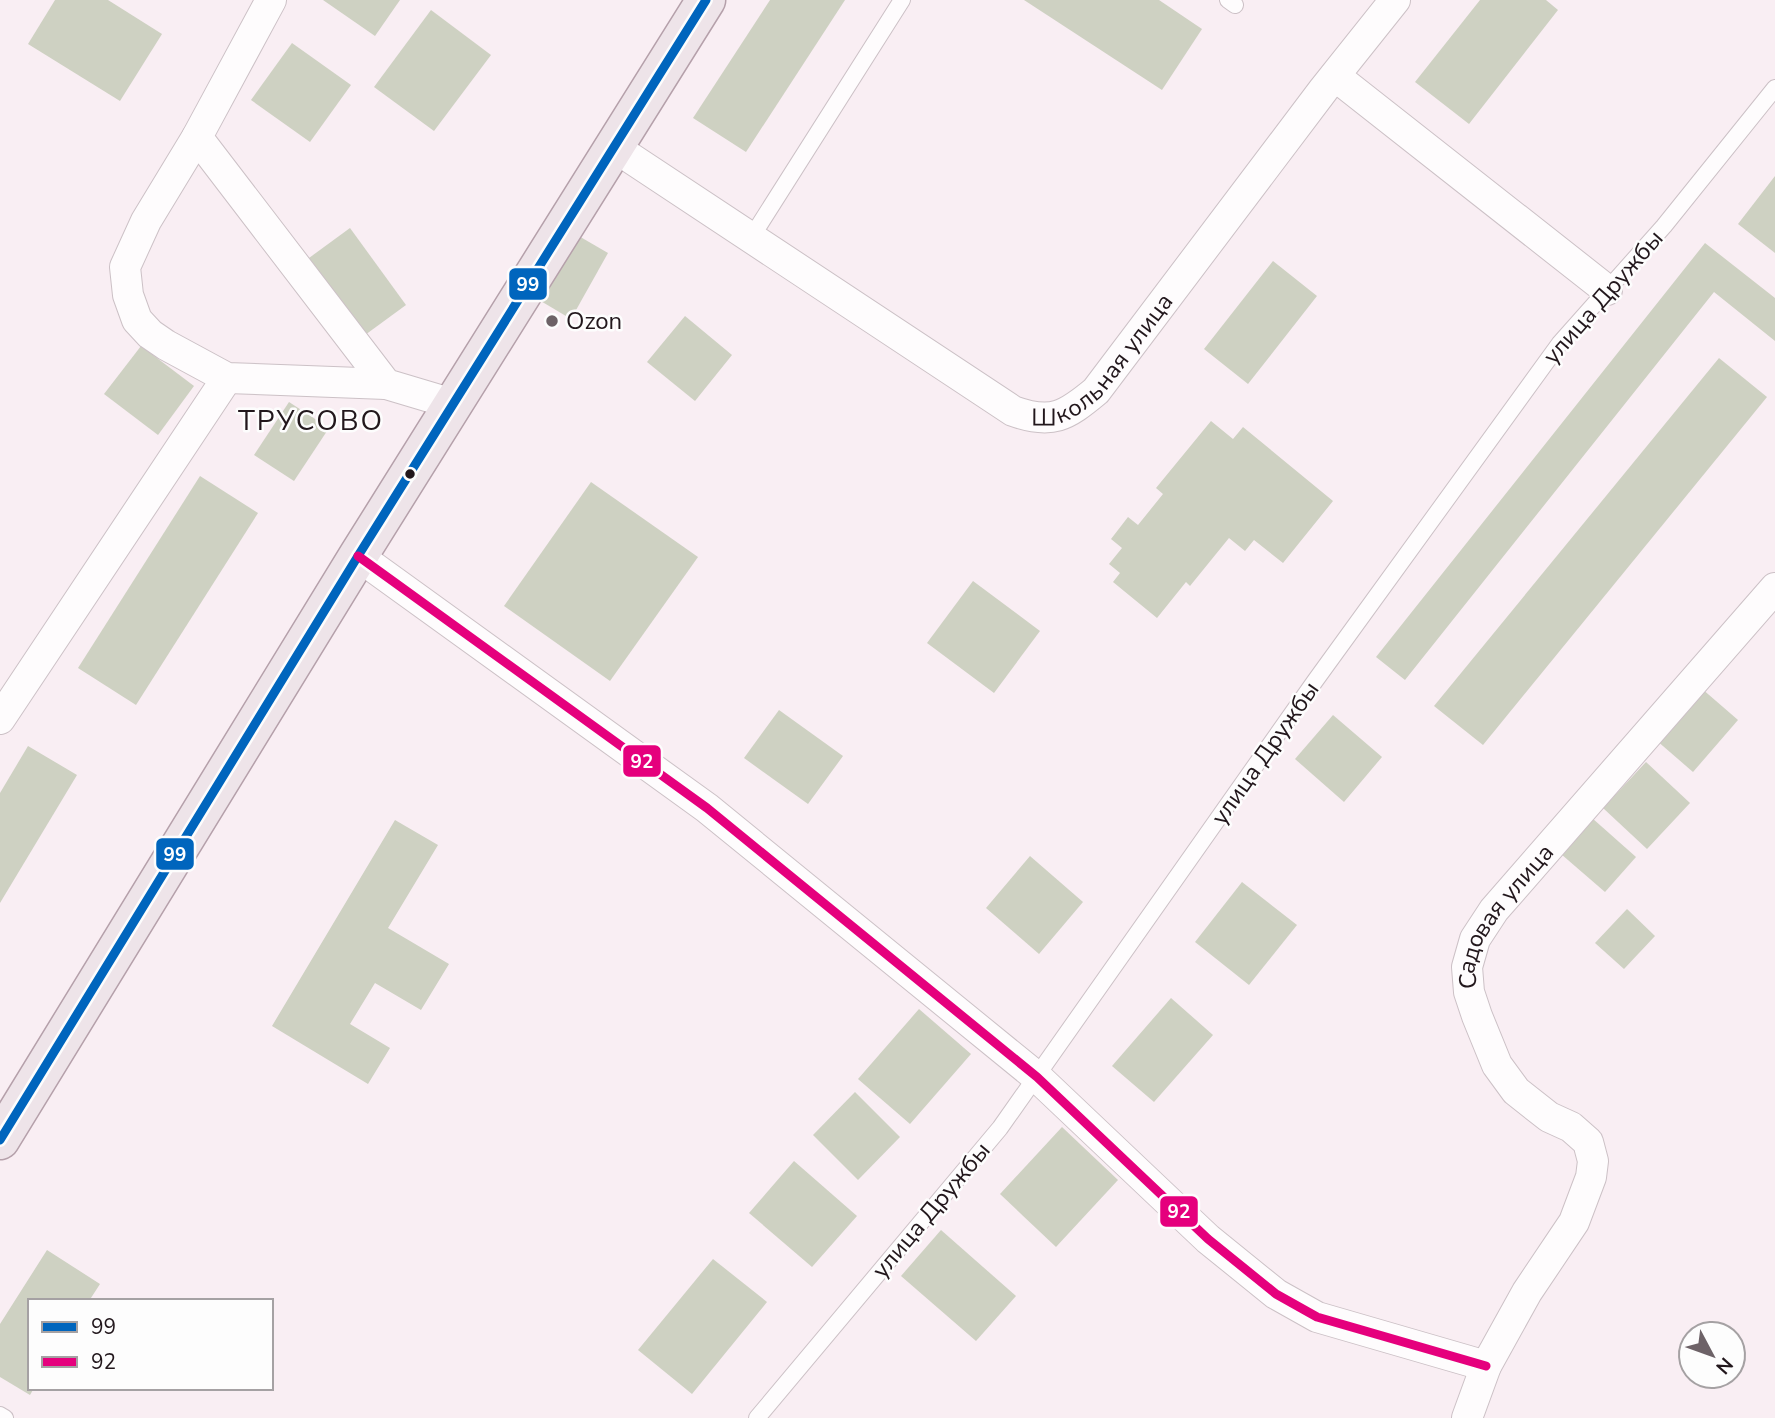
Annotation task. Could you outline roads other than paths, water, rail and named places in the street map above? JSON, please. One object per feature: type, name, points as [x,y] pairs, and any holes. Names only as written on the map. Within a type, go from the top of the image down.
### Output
[{"type":"main road","points":[[0,1140],[358,556],[706,0]]},
{"type":"street","points":[[271,0],[134,244],[125,267],[128,295],[137,320],[150,334],[166,345],[227,378],[386,384],[453,404]]},
{"type":"street","name":"Школьная улица","points":[[614,147],[1013,411],[1032,418],[1055,418],[1075,408],[1096,391],[1395,0]]},
{"type":"street","points":[[1335,76],[1607,290]]},
{"type":"street","points":[[197,136],[386,384]]},
{"type":"street","points":[[0,719],[227,378]]},
{"type":"street","points":[[358,556],[707,808],[1037,1077],[1208,1240],[1276,1294],[1317,1317],[1486,1366]]},
{"type":"street","name":"Садовая улица","points":[[1467,1418],[1486,1366],[1527,1292],[1574,1222],[1591,1177],[1593,1161],[1588,1142],[1571,1127],[1549,1116],[1516,1091],[1497,1065],[1469,992],[1467,967],[1475,939],[1503,900],[1775,588]]},
{"type":"lane","points":[[751,238],[902,0]]},
{"type":"lane","name":"улица Дружбы","points":[[757,1418],[1000,1128],[1315,681],[1551,355],[1664,226],[1775,89]]},
{"type":"lane","points":[[0,1415],[5,1418]]},
{"type":"place","name":"Ozon","points":[[552,321]]},
{"type":"district","name":"ТРУСОВО","points":[[311,421]]}]
